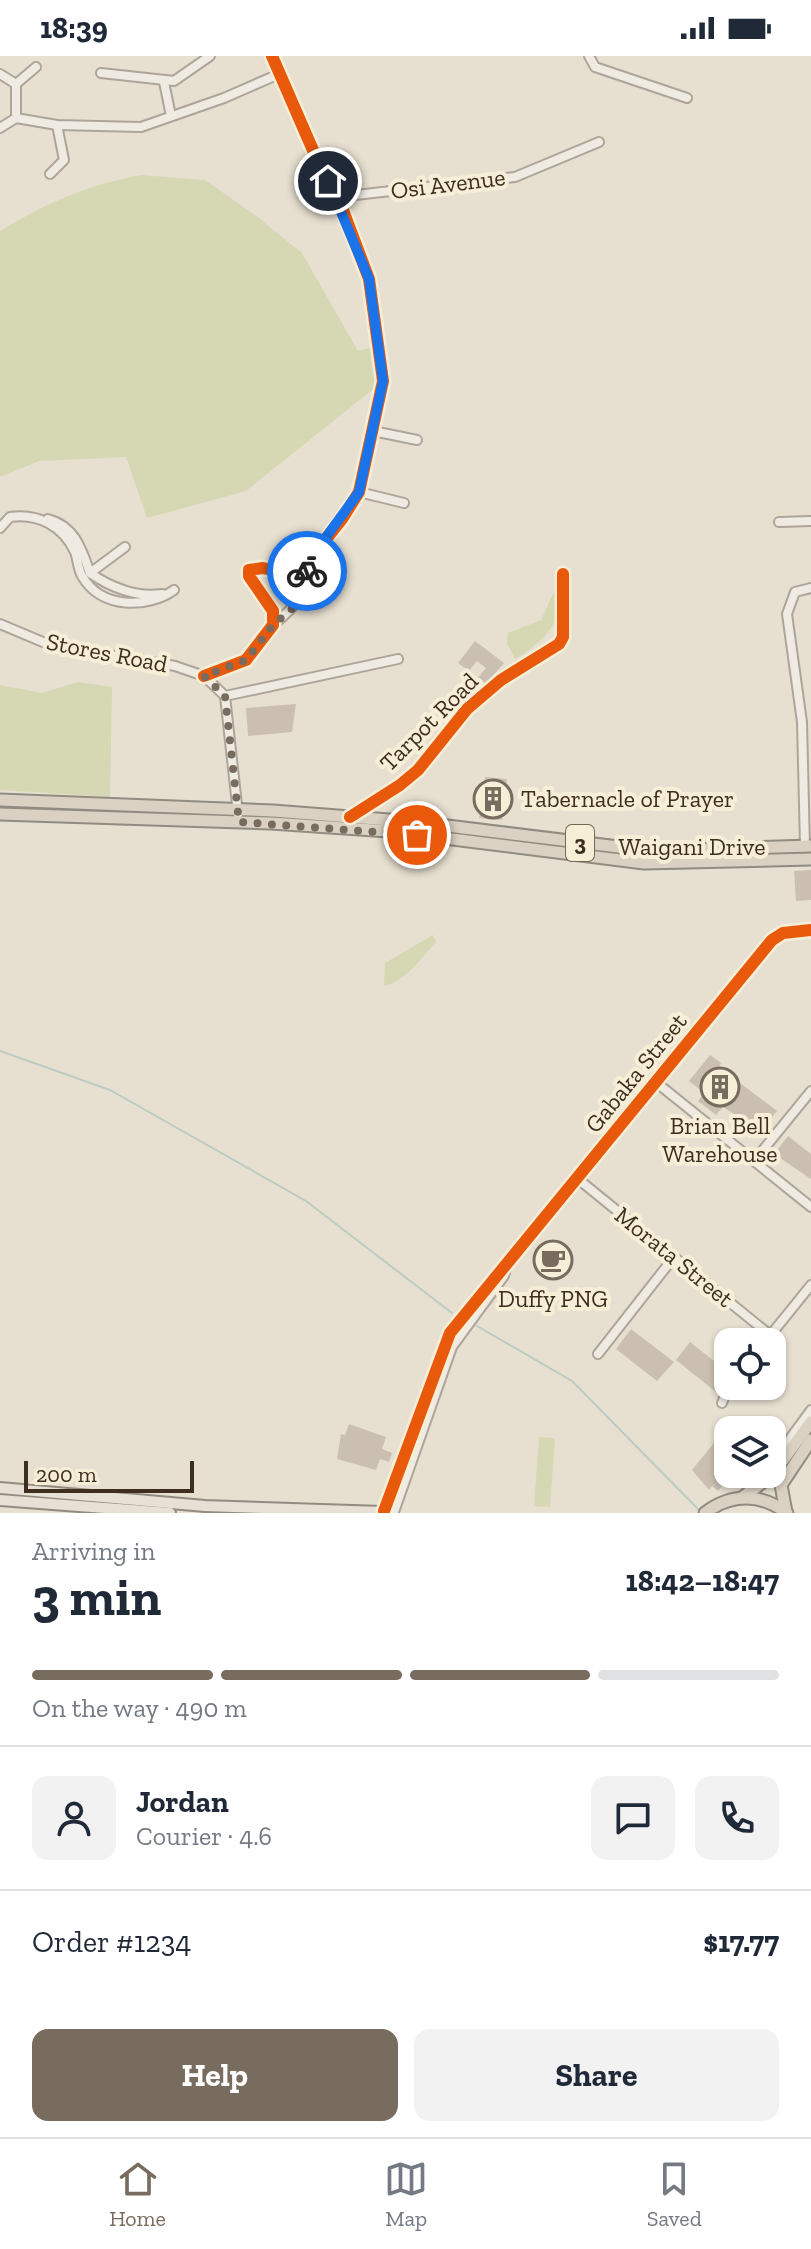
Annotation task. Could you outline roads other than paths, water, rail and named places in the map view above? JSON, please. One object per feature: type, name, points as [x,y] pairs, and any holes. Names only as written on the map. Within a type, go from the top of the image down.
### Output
[{"type":"highway","name":"Waigani Drive","points":[[0,800],[238,808],[374,819],[632,849],[705,851],[808,846]]},
{"type":"highway","name":"Waigani Drive","points":[[0,814],[239,822],[388,831],[644,863],[811,859]]},
{"type":"highway","points":[[374,819],[376,827],[438,834],[446,839]]},
{"type":"highway","points":[[632,849],[653,855],[691,855],[690,862]]},
{"type":"highway","points":[[705,851],[706,858],[755,857],[766,861]]},
{"type":"highway","points":[[786,1456],[811,1422]]},
{"type":"highway","points":[[787,1513],[781,1485],[811,1440]]},
{"type":"highway","points":[[706,1512],[743,1497],[756,1488]]},
{"type":"highway","points":[[743,1497],[768,1501],[787,1513]]},
{"type":"main road","points":[[0,1488],[204,1509],[387,1512]]},
{"type":"main road","points":[[0,1500],[170,1513]]},
{"type":"street","points":[[101,73],[174,81],[210,56]]},
{"type":"street","points":[[204,676],[246,660],[273,625],[302,600],[307,563],[359,492],[383,381],[371,293],[338,197],[272,56]]},
{"type":"street","points":[[589,56],[595,67],[687,98]]},
{"type":"street","points":[[16,118],[16,84],[36,67]]},
{"type":"street","points":[[0,74],[16,84]]},
{"type":"street","points":[[0,128],[16,118],[57,125],[141,127],[279,74]]},
{"type":"street","points":[[164,82],[171,116]]},
{"type":"street","points":[[50,174],[64,160],[57,125]]},
{"type":"street","name":"Osi Avenue","points":[[338,197],[515,177],[599,142]]},
{"type":"street","points":[[373,431],[417,440]]},
{"type":"street","points":[[359,492],[404,503]]},
{"type":"street","points":[[0,528],[10,517],[40,517],[57,522],[83,547],[90,573],[105,584],[153,596],[173,591],[163,598],[131,605],[112,600],[82,577],[75,552],[56,528],[40,517]]},
{"type":"street","points":[[779,522],[811,521]]},
{"type":"street","points":[[90,573],[125,547]]},
{"type":"street","points":[[273,625],[273,611],[249,576],[249,570],[263,568],[281,572],[307,563]]},
{"type":"street","name":"Tarpot Road","points":[[350,817],[409,778],[467,709],[501,680],[559,644],[563,637],[563,574]]},
{"type":"street","points":[[808,846],[806,722],[787,614],[795,592],[811,588]]},
{"type":"street","name":"Stores Road","points":[[0,624],[50,645],[175,666],[204,676],[225,696]]},
{"type":"street","points":[[239,822],[225,696],[398,659]]},
{"type":"street","name":"Gabaka Street","points":[[387,1512],[444,1342],[772,940],[783,933],[811,930]]},
{"type":"street","points":[[657,1083],[811,1207]]},
{"type":"street","points":[[754,1161],[811,1091]]},
{"type":"street","name":"Morata Street","points":[[578,1179],[755,1328]]},
{"type":"street","points":[[598,1354],[674,1257]]},
{"type":"street","points":[[777,1328],[807,1292]]},
{"type":"street","points":[[807,1292],[811,1307]]},
{"type":"street","points":[[786,1444],[811,1410]]},
{"type":"waterway","points":[[0,1051],[110,1090],[306,1201],[452,1313]]},
{"type":"waterway","points":[[477,1326],[572,1381],[701,1512]]},
{"type":"waterway","points":[[2,1495],[89,1501]]},
{"type":"place","name":"Tabernacle of Prayer","points":[[493,799]]},
{"type":"place","name":"Brian Bell Warehouse","points":[[720,1087]]},
{"type":"place","name":"Duffy PNG","points":[[553,1260]]}]
